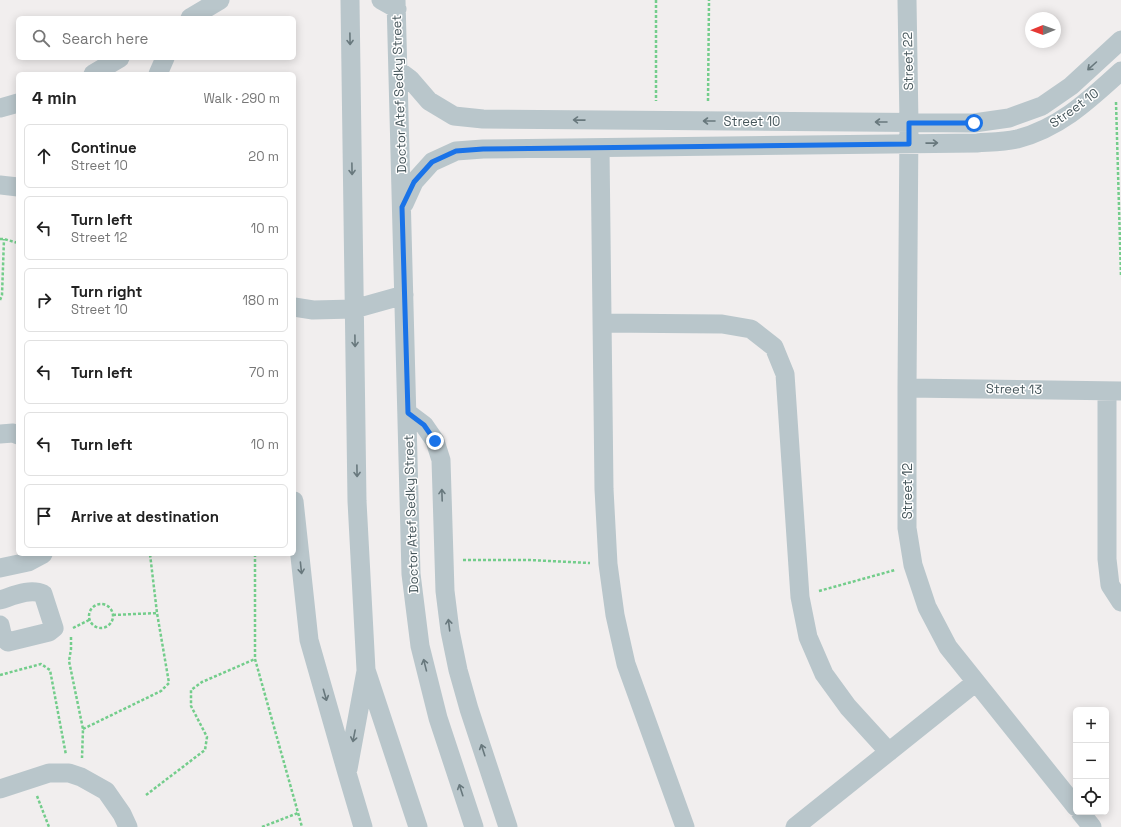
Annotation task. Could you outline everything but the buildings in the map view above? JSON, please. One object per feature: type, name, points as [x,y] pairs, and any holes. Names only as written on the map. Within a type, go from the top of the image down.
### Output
[{"type":"street","points":[[347,773],[366,670],[357,501],[350,0]]},
{"type":"street","name":"Street 22","points":[[907,0],[909,123]]},
{"type":"street","points":[[193,16],[215,2]]},
{"type":"street","name":"Doctor Atef Sedky Street","points":[[391,3],[398,70],[411,574],[420,646],[438,718],[474,827]]},
{"type":"street","name":"Street 10","points":[[398,70],[410,78],[429,101],[454,116],[483,119],[974,123],[1009,118],[1042,106],[1071,86],[1121,40]]},
{"type":"street","points":[[96,72],[117,60]]},
{"type":"street","points":[[159,72],[164,60]]},
{"type":"street","name":"Street 10","points":[[402,207],[414,182],[432,162],[456,151],[483,149],[977,143],[1016,139],[1053,126],[1085,103],[1118,74]]},
{"type":"street","points":[[0,108],[16,104]]},
{"type":"street","name":"Street 12","points":[[909,123],[907,528],[913,565],[927,607],[948,647],[1073,804]]},
{"type":"street","points":[[600,148],[604,489],[608,564],[615,615],[626,664],[685,827]]},
{"type":"street","points":[[0,186],[16,187]]},
{"type":"street","points":[[296,307],[313,310],[354,309],[404,295]]},
{"type":"street","points":[[602,323],[722,324],[751,329],[774,347],[785,374],[800,597],[808,636],[824,674],[848,707],[889,752]]},
{"type":"street","name":"Street 13","points":[[907,388],[1114,391]]},
{"type":"street","points":[[1114,391],[1107,559],[1110,585],[1121,602]]},
{"type":"street","points":[[408,413],[424,425],[435,441],[440,460],[445,591],[450,631],[458,670],[469,709],[508,827]]},
{"type":"street","points":[[0,434],[16,435]]},
{"type":"street","points":[[296,520],[309,640],[364,827]]},
{"type":"street","points":[[0,568],[28,562],[39,556]]},
{"type":"street","points":[[0,600],[38,591],[43,594],[54,628],[49,632],[8,642],[3,638],[0,625]]},
{"type":"street","points":[[366,670],[418,827]]},
{"type":"street","points":[[795,827],[976,682]]},
{"type":"street","points":[[0,789],[49,773],[75,775],[106,791],[122,814],[128,827]]},
{"type":"street","points":[[1082,815],[1092,827]]},
{"type":"path","points":[[656,0],[656,121]]},
{"type":"path","points":[[708,121],[709,0]]},
{"type":"path","points":[[1118,74],[1121,276]]},
{"type":"path","points":[[0,239],[16,242]]},
{"type":"path","points":[[0,300],[2,296],[4,239]]},
{"type":"path","points":[[83,729],[161,691],[169,683],[157,614],[150,556]]},
{"type":"path","points":[[255,556],[255,659],[302,827]]},
{"type":"path","points":[[444,561],[529,560],[608,564]]},
{"type":"path","points":[[800,597],[913,565]]},
{"type":"path","points":[[98,604],[103,604],[108,606],[112,615],[110,624],[106,628],[101,629],[96,628],[89,620],[88,615],[93,607],[98,604]]},
{"type":"path","points":[[112,615],[157,614]]},
{"type":"path","points":[[69,630],[89,620]]},
{"type":"path","points":[[71,636],[69,661],[83,729],[75,775]]},
{"type":"path","points":[[146,795],[205,750],[208,737],[191,706],[191,690],[202,682],[255,659]]},
{"type":"path","points":[[0,675],[41,664],[50,670],[75,775]]},
{"type":"path","points":[[30,779],[49,827]]},
{"type":"path","points":[[262,827],[298,813]]},
{"type":"route","points":[[435,441],[424,425],[408,413],[402,207],[414,182],[432,162],[456,151],[483,149],[909,144],[909,123],[974,123]]}]
